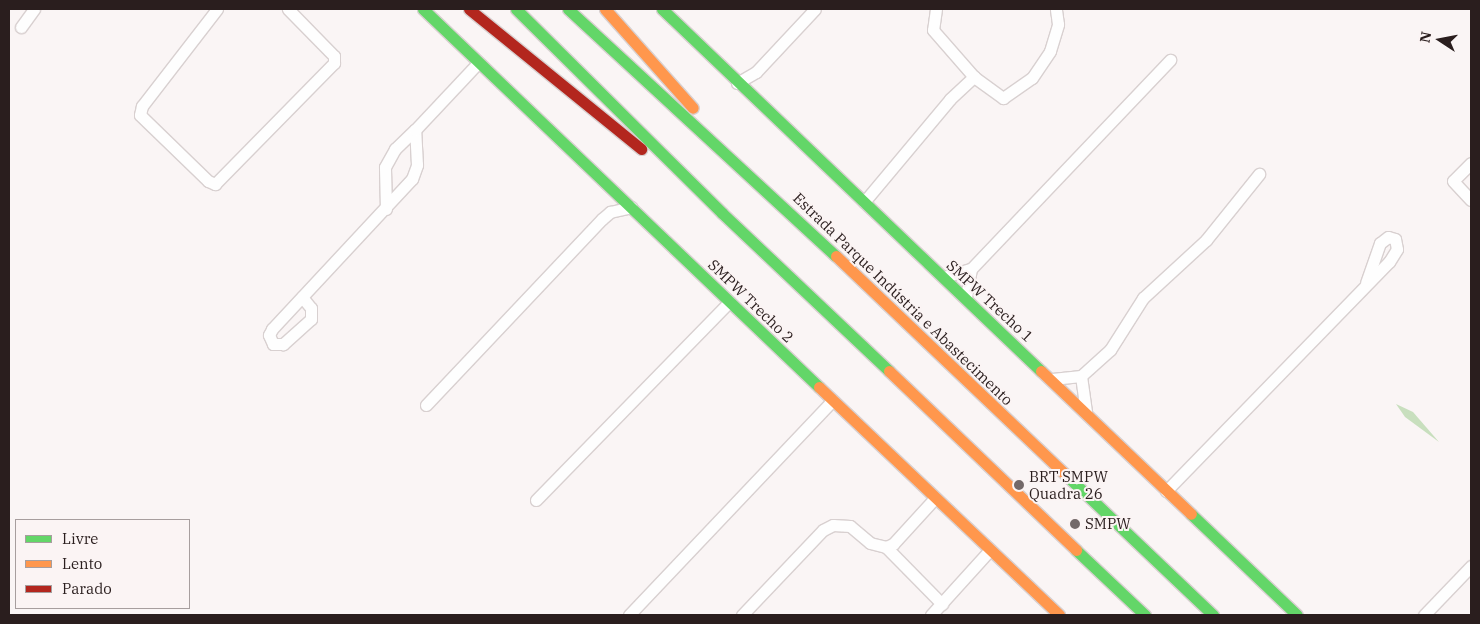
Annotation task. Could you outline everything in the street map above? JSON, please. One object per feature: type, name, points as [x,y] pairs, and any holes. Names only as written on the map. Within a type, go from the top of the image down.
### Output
[{"type":"main road","name":"SMPW Trecho 2","points":[[423,9],[1059,615]]},
{"type":"main road","points":[[469,9],[722,213]]},
{"type":"main road","points":[[516,9],[722,213],[1145,615]]},
{"type":"main road","name":"Estrada Parque Indústria e Abastecimento","points":[[568,9],[754,178],[1213,615]]},
{"type":"main road","points":[[605,9],[754,178]]},
{"type":"main road","name":"SMPW Trecho 1","points":[[662,9],[737,83],[966,297],[1297,615]]},
{"type":"street","points":[[21,27],[34,9]]},
{"type":"street","points":[[217,9],[142,106],[140,115],[208,182],[215,184],[334,63],[334,56],[292,10]]},
{"type":"street","points":[[737,83],[756,72],[815,9]]},
{"type":"street","points":[[936,9],[932,30],[974,76],[1003,98],[1032,78],[1050,51],[1058,24],[1056,9]]},
{"type":"street","points":[[944,277],[971,269],[1170,60]]},
{"type":"street","points":[[386,209],[385,167],[395,150],[478,63]]},
{"type":"street","points":[[749,94],[756,72]]},
{"type":"street","points":[[864,202],[950,98],[974,76]]},
{"type":"street","points":[[302,297],[386,209],[416,173],[415,130]]},
{"type":"street","points":[[1471,163],[1453,181],[1471,200]]},
{"type":"street","points":[[1052,379],[1081,376],[1110,350],[1143,298],[1206,240],[1259,174]]},
{"type":"street","points":[[426,405],[610,212],[615,192]]},
{"type":"street","points":[[610,212],[631,207]]},
{"type":"street","points":[[966,297],[971,269]]},
{"type":"street","points":[[1166,491],[1366,283]]},
{"type":"street","points":[[536,500],[729,302]]},
{"type":"street","points":[[1081,376],[1086,413]]},
{"type":"street","points":[[629,615],[832,400]]},
{"type":"street","points":[[886,547],[893,544],[935,498]]},
{"type":"street","points":[[742,615],[823,530],[832,525],[850,526],[870,543],[886,547],[942,604]]},
{"type":"street","points":[[931,615],[990,550]]},
{"type":"street","points":[[1424,615],[1471,566]]},
{"type":"shaded area","points":[[1396,404],[1413,412],[1439,442],[1405,417]]},
{"type":"traffic: fast","points":[[423,9],[819,387]]},
{"type":"traffic: fast","points":[[516,9],[722,213],[889,371]]},
{"type":"traffic: fast","points":[[568,9],[836,256]]},
{"type":"traffic: fast","points":[[662,9],[1041,371]]},
{"type":"traffic: fast","points":[[1067,476],[1213,615]]},
{"type":"traffic: fast","points":[[1191,514],[1297,615]]},
{"type":"traffic: fast","points":[[1076,550],[1145,615]]},
{"type":"traffic: slow","points":[[605,9],[693,108]]},
{"type":"traffic: slow","points":[[836,256],[1067,476]]},
{"type":"traffic: slow","points":[[889,371],[1076,550]]},
{"type":"traffic: slow","points":[[1041,371],[1191,514]]},
{"type":"traffic: slow","points":[[819,387],[1059,615]]},
{"type":"traffic: jam","points":[[469,9],[641,149]]},
{"type":"place","name":"BRT SMPW Quadra 26","points":[[1019,485]]},
{"type":"place","name":"SMPW","points":[[1075,524]]}]
